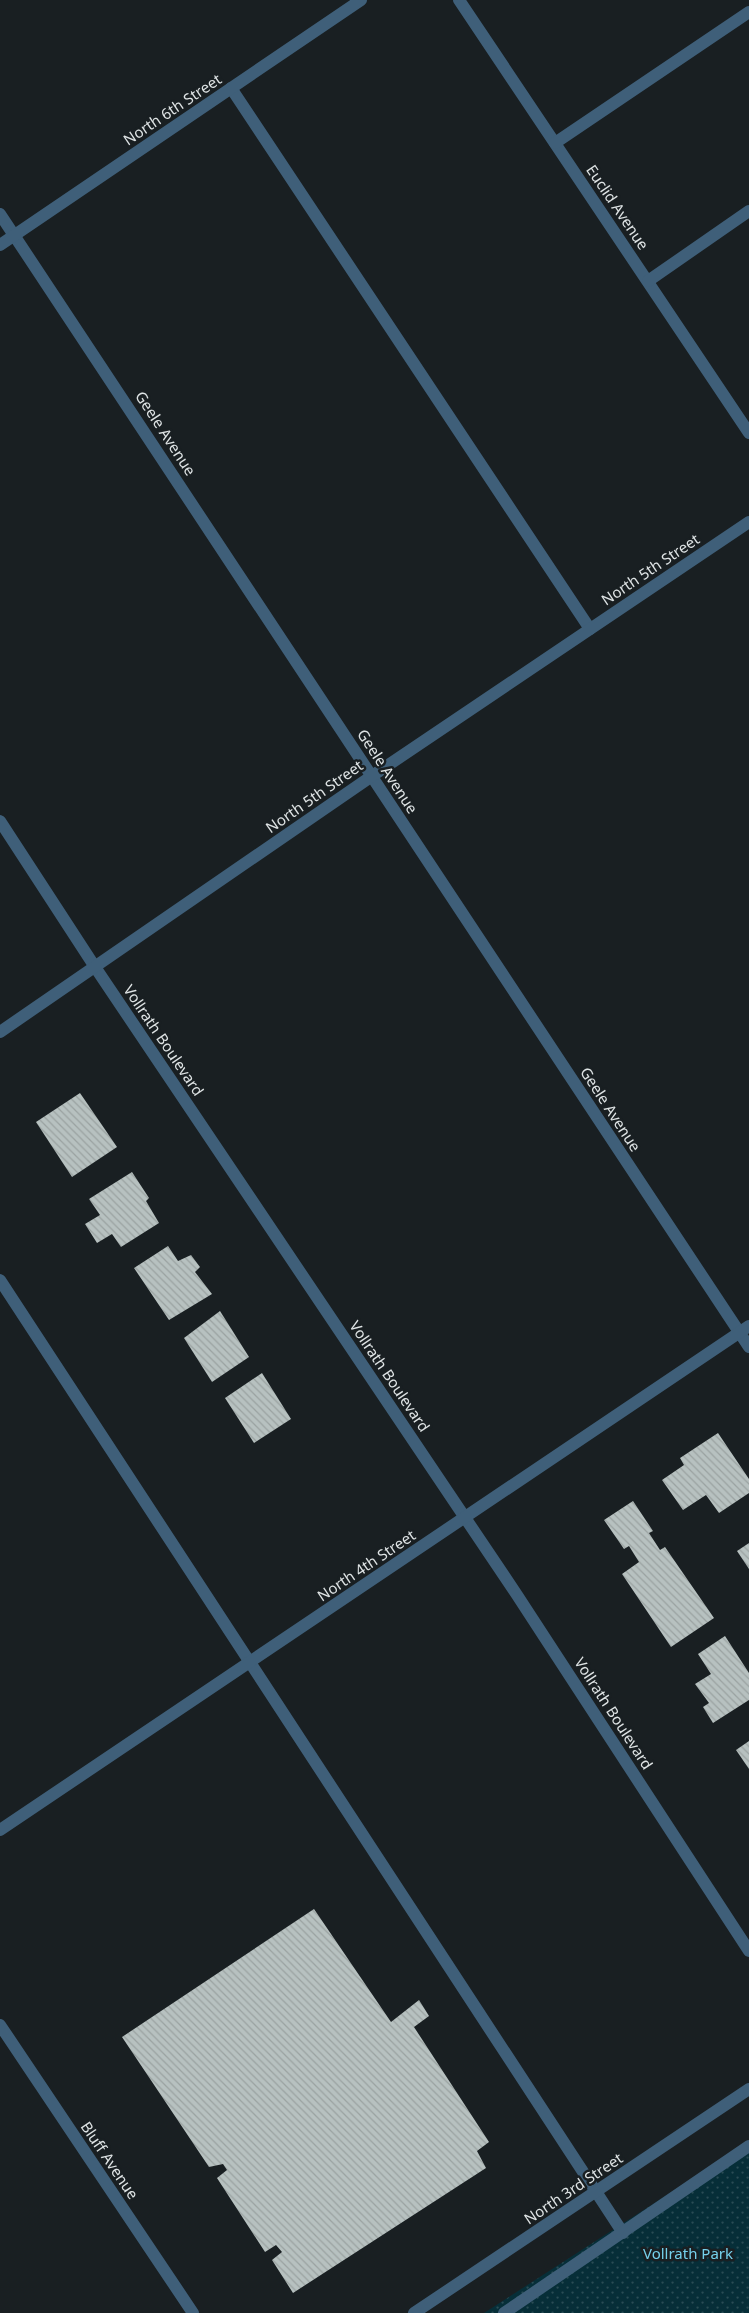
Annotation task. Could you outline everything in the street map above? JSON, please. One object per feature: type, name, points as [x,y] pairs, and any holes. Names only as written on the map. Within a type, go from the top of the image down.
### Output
[{"type":"street","name":"North 6th Street","points":[[0,245],[362,0]]},
{"type":"street","name":"Euclid Avenue","points":[[459,0],[749,433]]},
{"type":"street","points":[[555,143],[749,12]]},
{"type":"street","points":[[231,88],[590,629]]},
{"type":"street","points":[[648,281],[749,211]]},
{"type":"street","name":"Geele Avenue","points":[[0,214],[372,776],[744,1329],[749,1347]]},
{"type":"street","name":"North 5th Street","points":[[0,1032],[372,776],[749,522]]},
{"type":"street","name":"Vollrath Boulevard","points":[[0,821],[95,967],[466,1518],[749,1951]]},
{"type":"street","points":[[0,1280],[251,1661],[623,2233]]},
{"type":"street","name":"North 4th Street","points":[[0,1830],[744,1329]]},
{"type":"street","name":"Bluff Avenue","points":[[0,2025],[193,2313]]},
{"type":"street","name":"North 3rd Street","points":[[414,2313],[749,2089]]},
{"type":"street","points":[[504,2313],[749,2146]]},
{"type":"green space","name":"Vollrath Park","points":[[749,2142],[749,2313],[484,2313]]},
{"type":"building","points":[[80,1093],[117,1147],[72,1177],[36,1122]]},
{"type":"building","points":[[132,1172],[149,1198],[146,1201],[159,1223],[121,1247],[112,1234],[97,1243],[85,1224],[100,1215],[89,1199]]},
{"type":"building","points":[[168,1246],[178,1261],[191,1255],[200,1267],[195,1272],[212,1294],[169,1320],[134,1268]]},
{"type":"building","points":[[220,1311],[249,1357],[212,1382],[184,1338]]},
{"type":"building","points":[[262,1373],[291,1419],[254,1443],[225,1398]]},
{"type":"building","points":[[718,1433],[749,1479],[749,1493],[719,1513],[706,1495],[683,1510],[662,1480],[684,1465],[680,1458]]},
{"type":"building","points":[[633,1501],[653,1531],[649,1533],[660,1550],[665,1547],[714,1618],[671,1647],[622,1574],[639,1562],[629,1546],[624,1549],[604,1520]]},
{"type":"building","points":[[749,1543],[749,1569],[737,1551]]},
{"type":"building","points":[[725,1636],[749,1673],[749,1700],[713,1723],[703,1707],[709,1703],[695,1684],[711,1674],[698,1654]]},
{"type":"building","points":[[749,1741],[749,1769],[736,1750]]},
{"type":"building","points":[[314,1909],[391,2022],[419,2000],[429,2016],[414,2027],[489,2142],[477,2151],[486,2168],[293,2293],[272,2260],[282,2252],[276,2245],[265,2252],[217,2178],[227,2170],[223,2164],[209,2167],[122,2037]]}]
